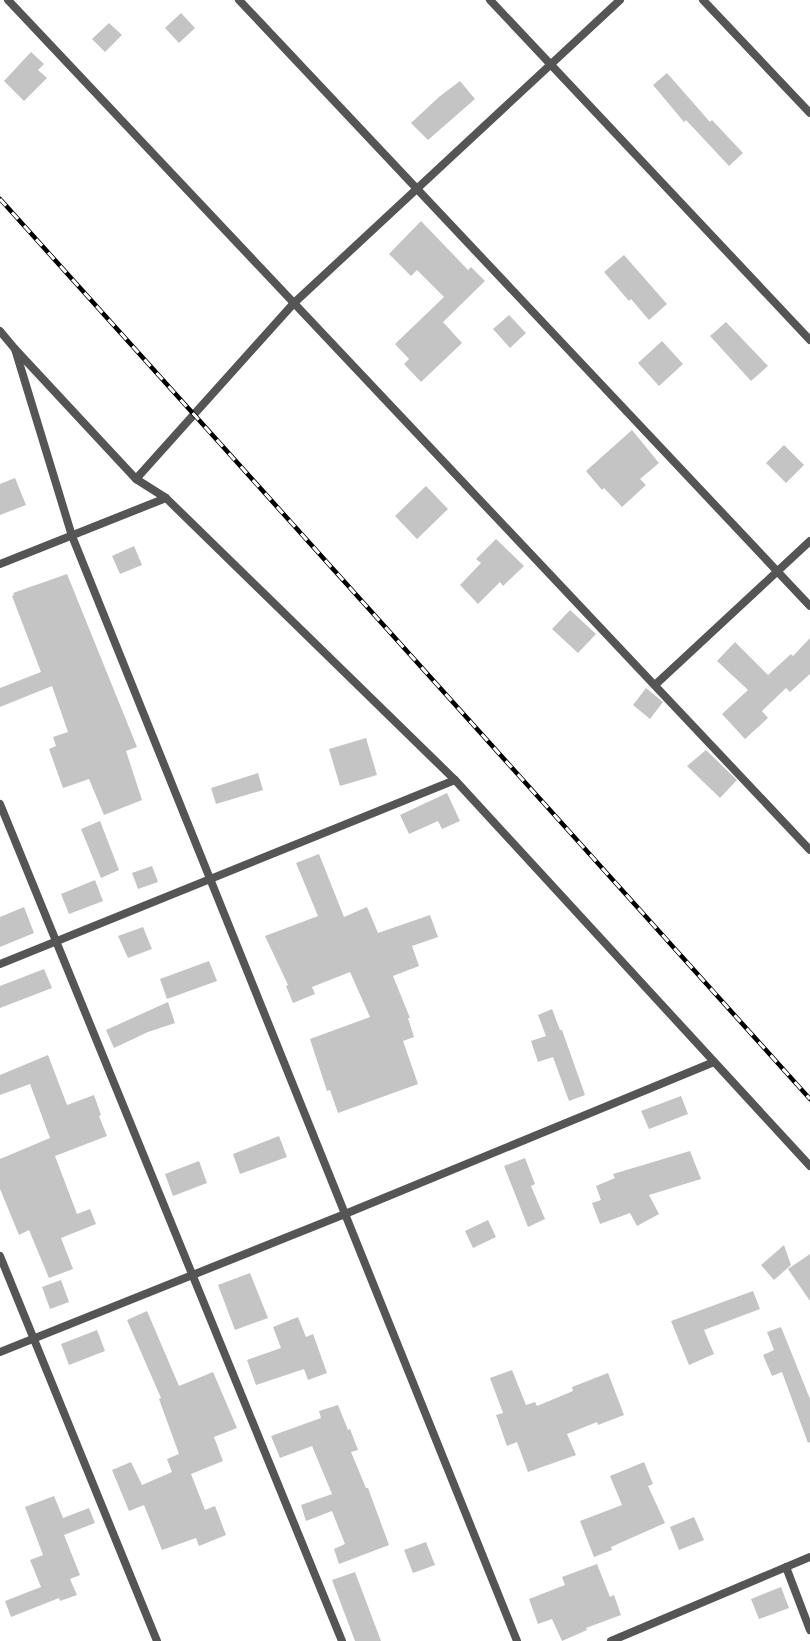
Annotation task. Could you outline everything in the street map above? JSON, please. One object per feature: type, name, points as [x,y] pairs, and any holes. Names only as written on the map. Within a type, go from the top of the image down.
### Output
[{"type":"street","points":[[8,0],[810,850]]},
{"type":"street","points":[[239,0],[810,606]]},
{"type":"street","points":[[490,0],[810,340]]},
{"type":"street","points":[[136,479],[294,303],[620,0]]},
{"type":"street","points":[[703,0],[810,113]]},
{"type":"street","points":[[0,330],[15,349],[136,479],[166,498],[455,780],[810,1166]]},
{"type":"street","points":[[15,349],[72,536],[517,1641]]},
{"type":"street","points":[[0,564],[166,498]]},
{"type":"street","points":[[655,685],[810,541]]},
{"type":"street","points":[[0,964],[455,780]]},
{"type":"street","points":[[0,804],[342,1641]]},
{"type":"street","points":[[0,1352],[345,1214],[714,1062]]},
{"type":"street","points":[[0,1256],[157,1641]]},
{"type":"street","points":[[611,1641],[810,1557]]},
{"type":"street","points":[[786,1567],[810,1630]]},
{"type":"building","points":[[181,13],[195,28],[179,43],[165,28]]},
{"type":"building","points":[[109,23],[122,35],[105,52],[92,39]]},
{"type":"building","points":[[31,52],[44,64],[38,70],[47,78],[24,101],[4,81]]},
{"type":"building","points":[[667,73],[710,122],[712,120],[743,153],[729,166],[686,120],[684,122],[653,85]]},
{"type":"building","points":[[460,81],[475,99],[428,140],[411,123],[439,97]]},
{"type":"building","points":[[421,221],[468,270],[471,267],[485,281],[443,322],[462,343],[421,382],[404,364],[409,359],[395,344],[444,297],[417,270],[411,276],[389,254]]},
{"type":"building","points":[[624,255],[667,304],[649,320],[631,299],[629,301],[604,272]]},
{"type":"building","points":[[509,315],[526,333],[510,348],[493,329]]},
{"type":"building","points":[[726,322],[768,366],[751,381],[710,336]]},
{"type":"building","points":[[662,341],[683,364],[659,386],[638,363]]},
{"type":"building","points":[[632,430],[659,463],[640,479],[646,485],[622,507],[604,488],[602,490],[586,471]]},
{"type":"building","points":[[784,445],[804,465],[786,483],[766,463]]},
{"type":"building","points":[[15,478],[26,505],[0,515],[0,484]]},
{"type":"building","points":[[426,486],[448,509],[417,539],[395,516]]},
{"type":"building","points":[[496,539],[524,566],[503,586],[500,582],[478,604],[460,585],[481,563],[476,559]]},
{"type":"building","points":[[134,546],[142,565],[120,574],[112,556]]},
{"type":"building","points":[[67,574],[137,747],[126,751],[142,800],[104,815],[89,779],[63,788],[49,749],[56,746],[53,737],[68,732],[52,686],[0,707],[0,688],[41,672],[12,596],[14,595],[13,593]]},
{"type":"building","points":[[570,610],[596,634],[578,653],[552,629]]},
{"type":"building","points":[[810,638],[810,674],[790,692],[786,688],[762,711],[768,718],[745,739],[722,714],[748,690],[717,661],[735,642],[768,675],[791,654],[793,656]]},
{"type":"building","points":[[646,688],[663,702],[650,719],[633,705]]},
{"type":"building","points":[[366,738],[377,775],[340,786],[329,749]]},
{"type":"building","points":[[706,750],[737,780],[720,798],[687,766]]},
{"type":"building","points":[[258,773],[263,790],[216,804],[211,788]]},
{"type":"building","points":[[447,793],[460,821],[442,829],[438,821],[409,834],[400,815]]},
{"type":"building","points":[[100,821],[119,870],[101,878],[81,829]]},
{"type":"building","points":[[319,854],[344,917],[367,907],[378,933],[430,915],[438,937],[412,946],[419,966],[393,976],[410,1018],[408,1018],[414,1037],[403,1041],[418,1084],[338,1113],[330,1090],[327,1091],[310,1039],[370,1017],[350,972],[312,987],[315,994],[293,1003],[286,986],[288,985],[265,936],[318,916],[296,863]]},
{"type":"building","points":[[152,866],[158,882],[138,889],[132,873]]},
{"type":"building","points":[[95,880],[103,901],[69,914],[61,894]]},
{"type":"building","points":[[24,907],[34,933],[0,947],[0,917]]},
{"type":"building","points":[[143,927],[152,949],[128,958],[118,936]]},
{"type":"building","points":[[209,961],[217,981],[167,999],[160,979]]},
{"type":"building","points":[[44,969],[52,988],[0,1008],[0,986]]},
{"type":"building","points":[[168,1002],[175,1023],[148,1032],[114,1048],[106,1030]]},
{"type":"building","points":[[552,1009],[560,1030],[562,1030],[585,1095],[569,1101],[553,1057],[538,1062],[531,1041],[546,1036],[538,1015]]},
{"type":"building","points":[[48,1055],[67,1105],[94,1095],[101,1115],[99,1116],[107,1136],[55,1156],[77,1214],[90,1209],[96,1224],[61,1238],[73,1269],[49,1278],[29,1230],[19,1235],[0,1189],[0,1159],[50,1138],[30,1084],[0,1095],[0,1075]]},
{"type":"building","points":[[681,1096],[688,1114],[649,1129],[641,1111]]},
{"type":"building","points":[[279,1136],[287,1157],[240,1174],[233,1154]]},
{"type":"building","points":[[690,1151],[701,1179],[649,1195],[659,1214],[637,1226],[630,1213],[600,1224],[592,1203],[601,1200],[596,1186],[615,1178],[613,1174]]},
{"type":"building","points":[[525,1158],[535,1184],[531,1186],[545,1219],[528,1227],[504,1166]]},
{"type":"building","points":[[199,1161],[207,1183],[173,1196],[165,1174]]},
{"type":"building","points":[[488,1220],[496,1237],[473,1248],[465,1231]]},
{"type":"building","points":[[784,1245],[791,1265],[774,1280],[761,1265]]},
{"type":"building","points":[[810,1254],[810,1301],[788,1269]]},
{"type":"building","points":[[250,1273],[268,1318],[235,1330],[218,1285]]},
{"type":"building","points":[[61,1280],[69,1302],[50,1309],[42,1287]]},
{"type":"building","points":[[753,1291],[760,1309],[704,1330],[714,1354],[689,1365],[671,1321]]},
{"type":"building","points":[[147,1311],[179,1386],[213,1372],[237,1428],[214,1437],[223,1461],[191,1474],[205,1510],[215,1506],[226,1535],[199,1546],[196,1538],[162,1550],[144,1505],[129,1511],[112,1470],[131,1462],[142,1485],[172,1472],[167,1459],[179,1454],[159,1399],[161,1398],[127,1320]]},
{"type":"building","points":[[298,1317],[306,1337],[313,1334],[327,1373],[308,1380],[304,1369],[256,1385],[247,1360],[281,1348],[273,1327]]},
{"type":"building","points":[[781,1327],[810,1399],[810,1442],[808,1443],[782,1372],[772,1376],[763,1355],[774,1350],[767,1332]]},
{"type":"building","points":[[97,1330],[105,1351],[69,1365],[61,1344]]},
{"type":"building","points":[[512,1370],[526,1405],[535,1402],[537,1406],[573,1391],[572,1387],[608,1373],[624,1415],[598,1425],[597,1422],[567,1434],[576,1455],[528,1472],[517,1442],[507,1446],[496,1415],[503,1413],[490,1378]]},
{"type":"building","points":[[338,1405],[348,1430],[350,1429],[358,1450],[351,1452],[366,1488],[368,1488],[389,1545],[339,1564],[334,1549],[345,1544],[332,1511],[306,1521],[301,1505],[332,1494],[312,1446],[280,1458],[271,1436],[321,1418],[319,1411]]},
{"type":"building","points":[[644,1462],[653,1484],[648,1486],[665,1523],[611,1547],[612,1550],[594,1557],[580,1521],[622,1505],[610,1476]]},
{"type":"building","points":[[54,1496],[63,1518],[89,1508],[95,1523],[64,1535],[80,1575],[70,1579],[77,1595],[60,1601],[59,1598],[11,1617],[5,1601],[41,1587],[30,1560],[43,1555],[25,1507]]},
{"type":"building","points":[[694,1517],[704,1540],[679,1550],[670,1527]]},
{"type":"building","points":[[426,1542],[435,1565],[413,1573],[404,1550]]},
{"type":"building","points":[[597,1564],[610,1597],[614,1595],[621,1615],[586,1628],[587,1630],[562,1641],[552,1619],[538,1624],[529,1599],[565,1585],[562,1577]]},
{"type":"building","points":[[355,1572],[381,1641],[355,1641],[332,1580]]},
{"type":"building","points":[[781,1587],[789,1608],[759,1619],[751,1599]]},
{"type":"railway","points":[[0,199],[810,1099]]}]
